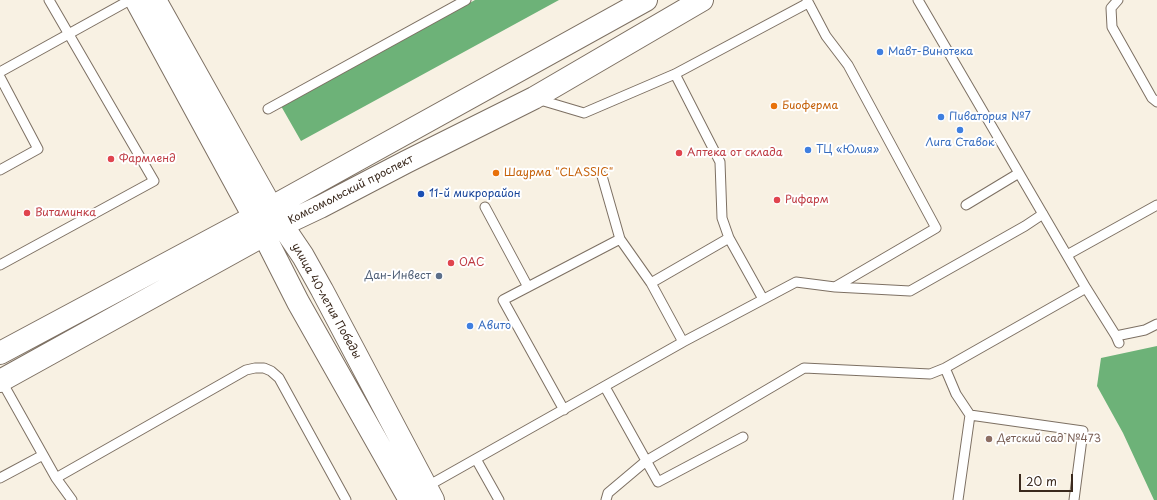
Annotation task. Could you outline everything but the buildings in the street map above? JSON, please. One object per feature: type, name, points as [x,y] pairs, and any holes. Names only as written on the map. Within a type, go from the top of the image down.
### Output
[{"type":"main road","name":"улица 40-летия Победы","points":[[136,0],[268,221]]},
{"type":"main road","name":"улица 40-летия Победы","points":[[155,0],[268,221],[298,302],[423,496]]},
{"type":"main road","name":"Комсомольский проспект","points":[[1,380],[268,221],[646,0]]},
{"type":"main road","name":"Комсомольский проспект","points":[[0,352],[268,221],[320,207],[534,98],[702,0]]},
{"type":"lane","points":[[0,264],[154,181],[49,0]]},
{"type":"lane","points":[[0,72],[130,0]]},
{"type":"lane","points":[[268,109],[466,0]]},
{"type":"lane","points":[[918,0],[1086,288],[1118,340],[1157,324]]},
{"type":"lane","points":[[1118,0],[1112,8],[1112,27],[1152,98],[1157,102]]},
{"type":"lane","points":[[534,98],[584,114],[675,74],[807,2],[826,36],[848,65],[936,228],[835,287]]},
{"type":"lane","points":[[675,74],[720,162],[722,218],[728,238],[763,299]]},
{"type":"lane","points":[[0,77],[38,149],[0,170]]},
{"type":"lane","points":[[966,205],[1019,173]]},
{"type":"lane","points":[[602,176],[620,239],[651,283],[683,342]]},
{"type":"lane","points":[[1067,255],[1157,205]]},
{"type":"lane","points":[[485,207],[528,287]]},
{"type":"lane","points":[[423,496],[476,459],[683,342],[796,282],[835,287],[910,291],[1025,226],[1043,214]]},
{"type":"lane","points":[[651,283],[728,238]]},
{"type":"lane","points":[[564,410],[503,300],[620,239]]},
{"type":"lane","points":[[606,500],[608,493],[646,461],[804,368],[930,374],[945,368],[1086,288]]},
{"type":"lane","points":[[56,478],[246,370],[264,368],[271,371],[279,378],[346,500]]},
{"type":"lane","points":[[945,368],[956,394],[970,415],[958,500]]},
{"type":"lane","points":[[1,380],[56,478],[72,500]]},
{"type":"lane","points":[[605,387],[658,482],[743,437]]},
{"type":"lane","points":[[970,415],[1083,431],[1074,500]]},
{"type":"lane","points":[[0,478],[43,455]]},
{"type":"lane","points":[[476,459],[499,500]]},
{"type":"green space","points":[[475,0],[559,0],[301,141],[281,106]]},
{"type":"green space","points":[[1157,346],[1157,500],[1154,500],[1123,433],[1097,386],[1101,358]]},
{"type":"place","name":"Мавт-Винотека","points":[[880,52]]},
{"type":"place","name":"Биоферма","points":[[774,106]]},
{"type":"place","name":"Пиватория №7","points":[[941,117]]},
{"type":"place","name":"Лига Ставок","points":[[960,130]]},
{"type":"place","name":"ТЦ «Юлия»","points":[[808,150]]},
{"type":"place","name":"Аптека от склада","points":[[679,153]]},
{"type":"place","name":"Фармленд","points":[[111,159]]},
{"type":"place","name":"Шаурма \"CLASSIC\"","points":[[496,173]]},
{"type":"place","name":"11-й микрорайон","points":[[421,194]]},
{"type":"place","name":"Рифарм","points":[[777,200]]},
{"type":"place","name":"Витаминка","points":[[27,213]]},
{"type":"place","name":"ОАС","points":[[451,263]]},
{"type":"place","name":"Дан-Инвест","points":[[439,276]]},
{"type":"place","name":"Авито","points":[[470,326]]},
{"type":"place","name":"Детский сад №473","points":[[989,439]]}]
